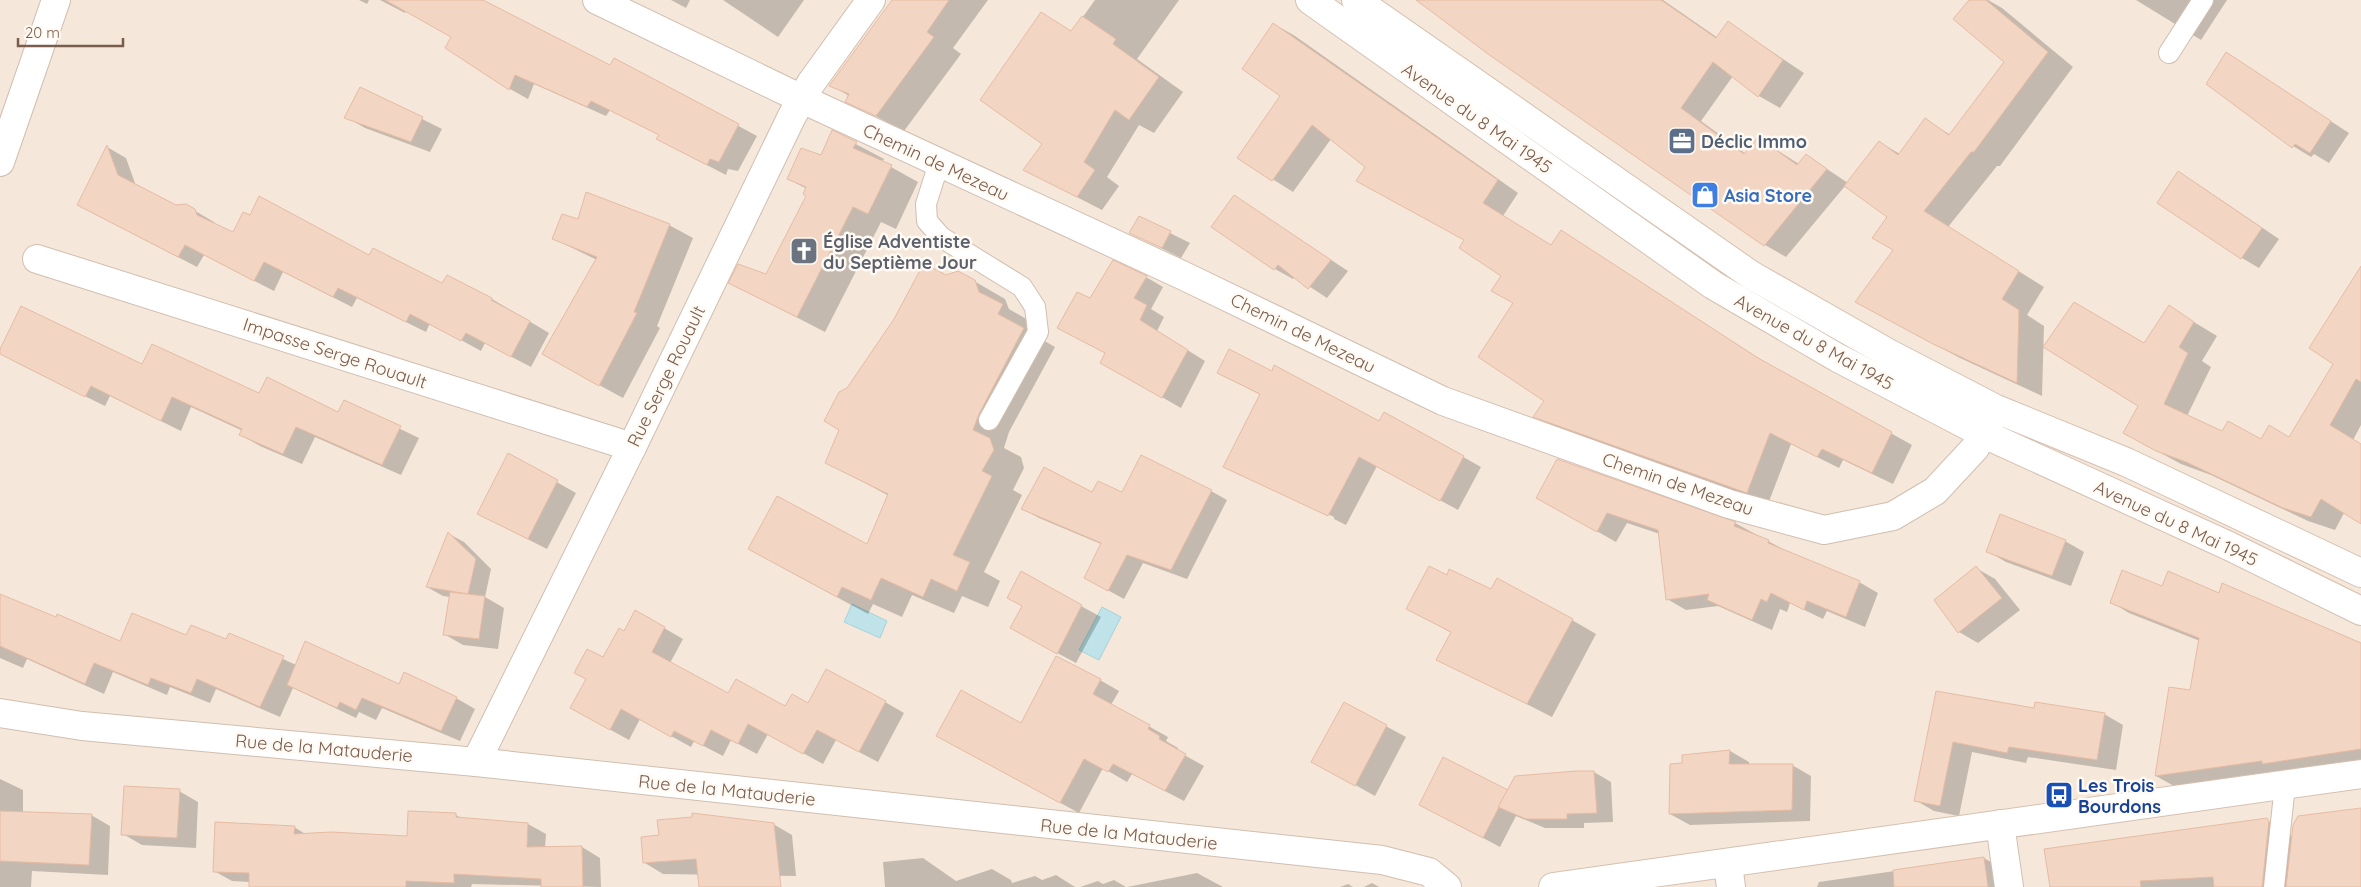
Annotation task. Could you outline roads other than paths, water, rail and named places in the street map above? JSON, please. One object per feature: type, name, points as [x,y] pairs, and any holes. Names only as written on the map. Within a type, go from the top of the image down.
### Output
[{"type":"street","points":[[0,162],[56,0]]},
{"type":"street","name":"Chemin de Mezeau","points":[[597,0],[802,99],[1184,276],[1443,401],[1729,504],[1824,530],[1893,516],[1935,491],[1975,448],[1996,409]]},
{"type":"street","name":"Rue Serge Rouault","points":[[476,762],[632,447],[792,116],[811,83],[871,0]]},
{"type":"street","name":"Avenue du 8 Mai 1945","points":[[1310,0],[1713,285],[1838,358],[1984,434],[2230,546],[2361,611]]},
{"type":"street","name":"Avenue du 8 Mai 1945","points":[[1356,0],[1751,275],[1888,353],[1996,409],[2126,462],[2361,572]]},
{"type":"street","name":"Impasse Serge Rouault","points":[[37,259],[632,447]]},
{"type":"street","name":"Rue de la Matauderie","points":[[0,714],[82,726],[476,762],[1382,860],[1430,872],[1447,887]]},
{"type":"street","points":[[1553,887],[1730,875],[2000,824],[2361,774]]},
{"type":"street","points":[[2000,824],[2009,887]]},
{"type":"lane","points":[[2169,53],[2202,0]]},
{"type":"lane","points":[[939,163],[926,204],[927,221],[941,237],[1022,287],[1035,307],[1038,332],[989,420]]},
{"type":"lane","points":[[2274,887],[2285,784]]},
{"type":"water","points":[[852,604],[887,621],[880,638],[844,622]]},
{"type":"water","points":[[1102,607],[1121,617],[1099,660],[1079,650]]},
{"type":"place","name":"Déclic Immo","points":[[1682,141]]},
{"type":"place","name":"Asia Store","points":[[1705,195]]},
{"type":"place","name":"Église Adventiste du Septième Jour","points":[[804,251]]},
{"type":"place","name":"Les Trois Bourdons","points":[[2059,795]]}]
